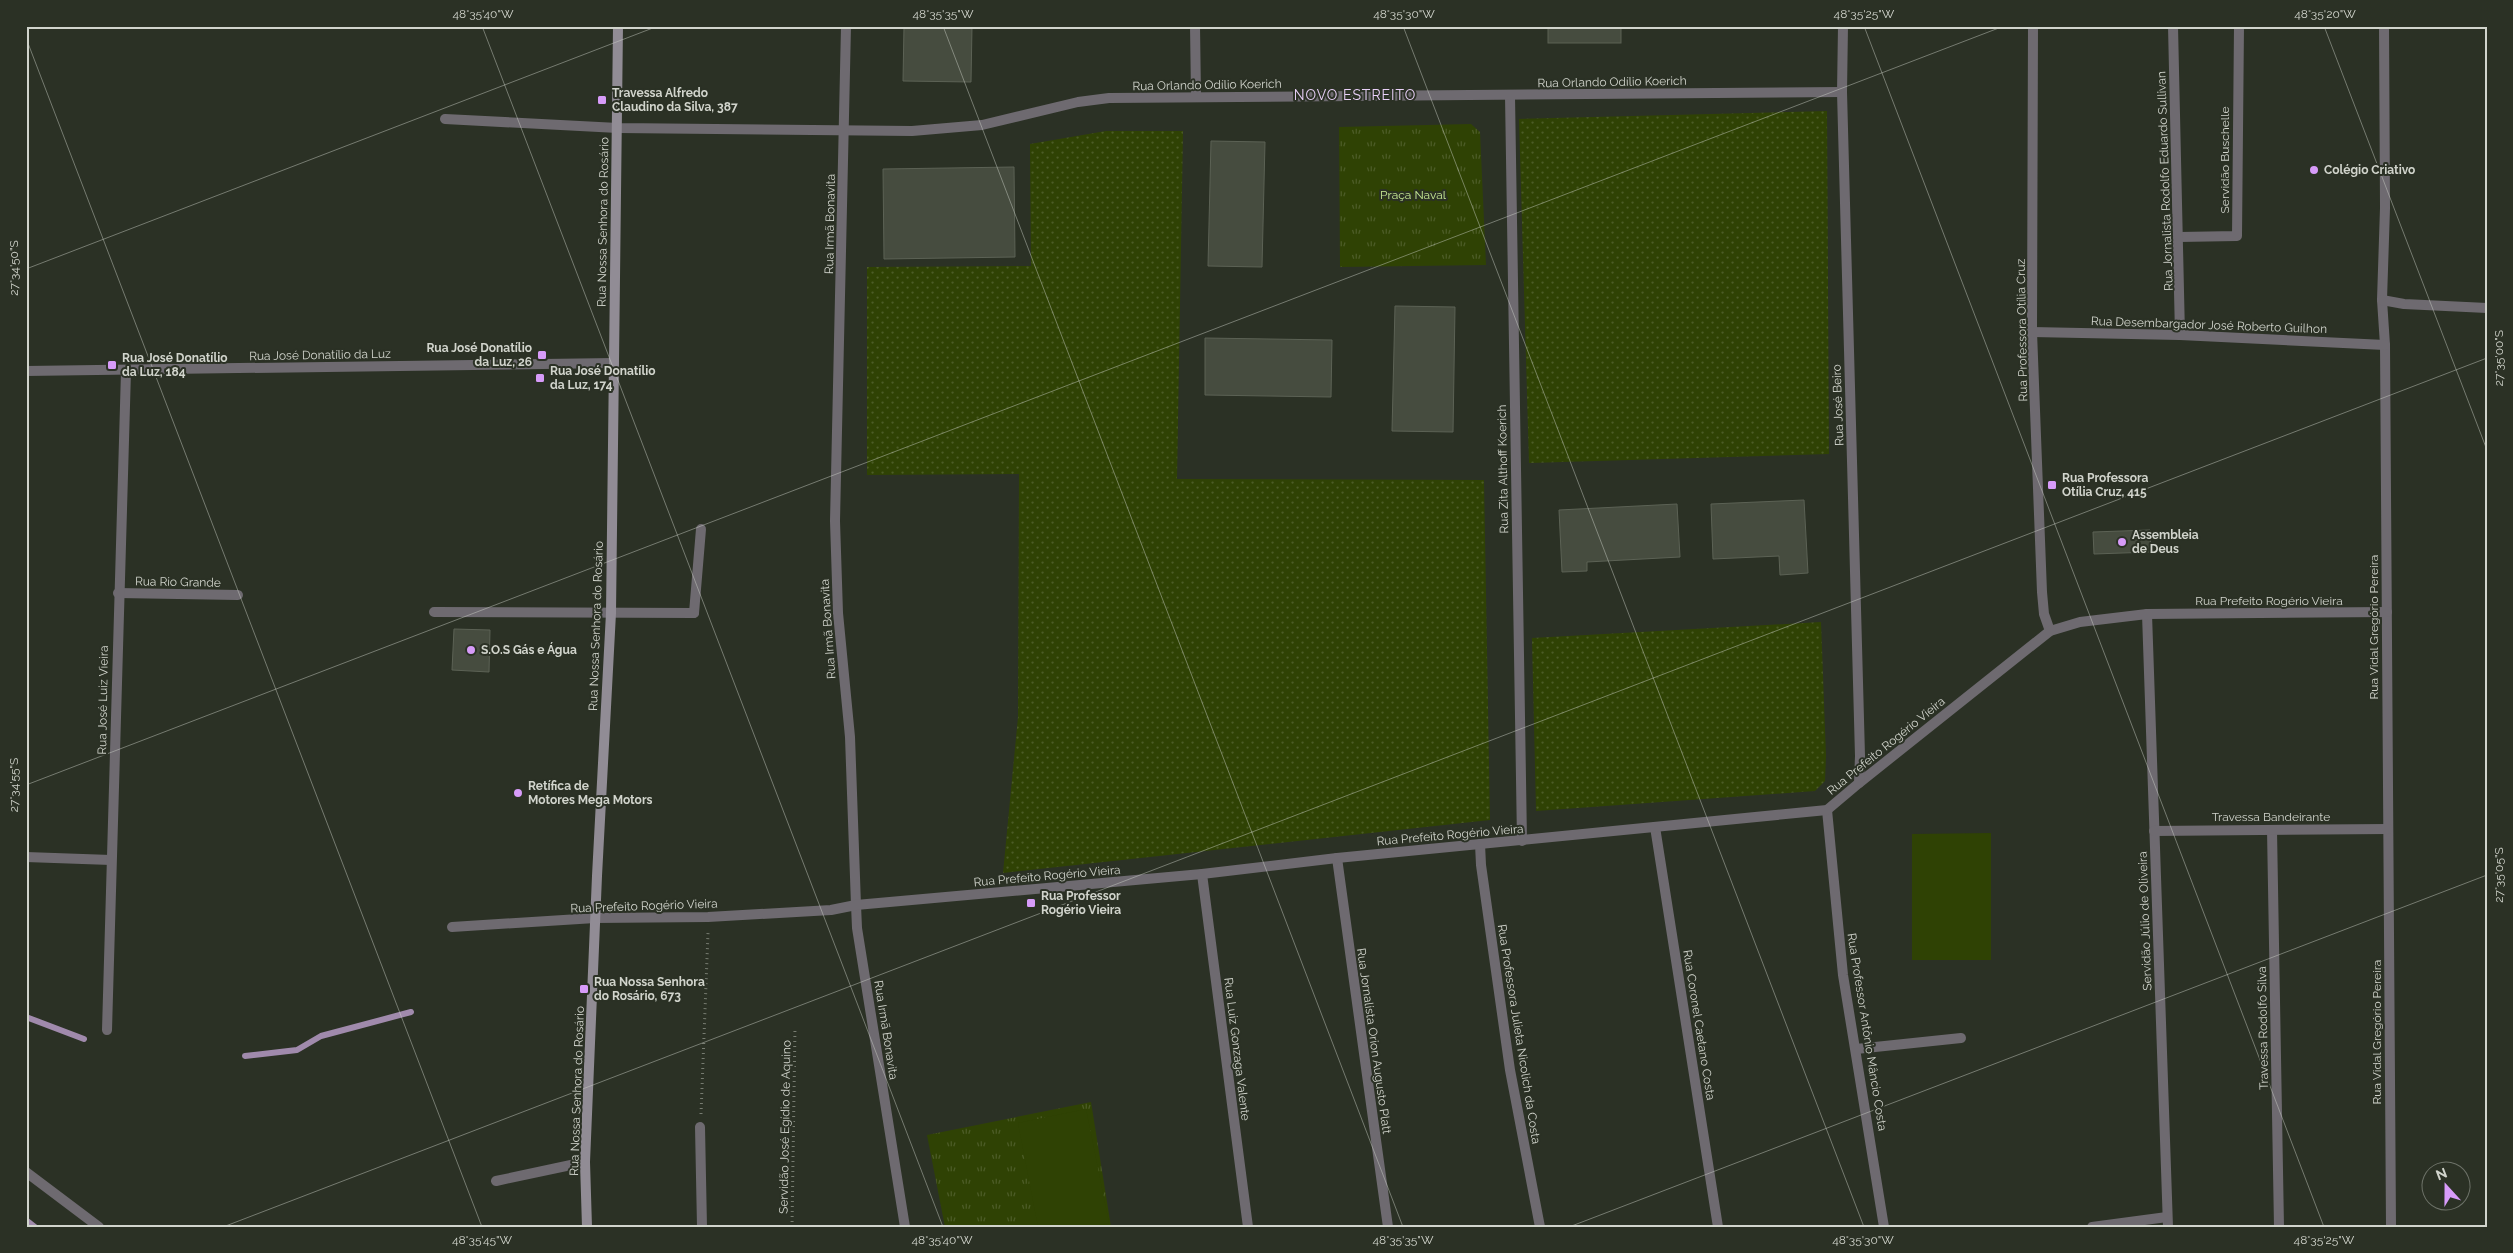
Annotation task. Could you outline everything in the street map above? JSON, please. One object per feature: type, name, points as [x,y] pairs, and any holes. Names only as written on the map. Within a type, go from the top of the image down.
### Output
[{"type":"main road","name":"Rua Nossa Senhora do Rosário","points":[[587,1227],[586,1162],[595,918],[611,613],[618,26]]},
{"type":"street","name":"Rua Irmã Bonavita","points":[[846,26],[835,521],[838,613],[850,737],[857,928],[905,1227]]},
{"type":"street","points":[[1195,26],[1196,96]]},
{"type":"street","name":"Rua José Beiro","points":[[1843,26],[1842,92],[1859,782]]},
{"type":"street","name":"Rua Professora Otília Cruz","points":[[2033,26],[2032,332],[2042,592],[2044,614],[2050,631]]},
{"type":"street","name":"Rua Jornalista Rodolfo Eduardo Sullivan","points":[[2173,26],[2180,335]]},
{"type":"street","name":"Servidão Buschelle","points":[[2179,237],[2237,236],[2239,26]]},
{"type":"street","name":"Rua Vidal Gregório Pereira","points":[[2384,26],[2385,208],[2382,300],[2385,345],[2391,1227]]},
{"type":"street","name":"Rua Orlando Odílio Koerich","points":[[445,119],[618,128],[947,130],[982,125],[1078,102],[1109,98],[1842,92]]},
{"type":"street","name":"Rua Zita Althoff Koerich","points":[[1510,96],[1522,842]]},
{"type":"street","points":[[2382,300],[2404,304],[2487,308]]},
{"type":"street","name":"Rua Desembargador José Roberto Guilhon","points":[[2032,332],[2180,335],[2385,345]]},
{"type":"street","name":"Rua José Donatílio da Luz","points":[[26,371],[614,363]]},
{"type":"street","name":"Rua José Luiz Vieira","points":[[107,1030],[118,593],[126,371]]},
{"type":"street","points":[[434,612],[694,613],[701,529]]},
{"type":"street","name":"Rua Rio Grande","points":[[118,593],[238,595]]},
{"type":"street","name":"Rua Prefeito Rogério Vieira","points":[[452,927],[595,918],[708,917],[831,910],[856,905],[1202,874],[1337,858],[1480,844],[1522,842],[1827,810],[1859,782],[2050,631],[2080,622],[2147,614],[2387,612]]},
{"type":"street","name":"Servidão Júlio de Oliveira","points":[[2147,614],[2167,1222]]},
{"type":"street","name":"Rua Professor Antônio Mâncio Costa","points":[[1827,810],[1843,975],[1884,1227]]},
{"type":"street","name":"Rua Coronel Caetano Costa","points":[[1655,827],[1718,1227]]},
{"type":"street","name":"Travessa Bandeirante","points":[[2154,830],[2388,829]]},
{"type":"street","name":"Travessa Rodolfo Silva","points":[[2272,830],[2279,1227]]},
{"type":"street","name":"Rua Professora Julieta Nicolich da Costa","points":[[1480,844],[1481,865],[1510,1070],[1540,1227]]},
{"type":"street","points":[[26,857],[111,860]]},
{"type":"street","name":"Rua Jornalista Orion Augusto Platt","points":[[1337,858],[1388,1227]]},
{"type":"street","name":"Rua Luiz Gonzaga Valente","points":[[1202,874],[1248,1227]]},
{"type":"street","points":[[1856,1049],[1961,1038]]},
{"type":"street","points":[[700,1127],[702,1227]]},
{"type":"street","points":[[496,1181],[586,1162]]},
{"type":"street","points":[[26,1172],[99,1227]]},
{"type":"street","points":[[2092,1227],[2167,1222]]},
{"type":"path","points":[[700,1127],[708,917]]},
{"type":"path","name":"Servidão José Egídio de Aquino","points":[[792,1227],[795,1027]]},
{"type":"green space","points":[[1827,111],[1829,454],[1529,463],[1519,119]]},
{"type":"green space","name":"Praça Naval","points":[[1471,124],[1480,132],[1486,265],[1340,267],[1339,127]]},
{"type":"green space","points":[[1106,131],[1183,131],[1177,479],[1484,480],[1490,820],[1003,873],[1018,717],[1019,474],[867,475],[867,267],[1031,266],[1030,144]]},
{"type":"green space","points":[[1821,622],[1826,756],[1825,781],[1815,791],[1536,811],[1532,638]]},
{"type":"green space","points":[[1991,833],[1991,960],[1912,960],[1912,834]]},
{"type":"green space","points":[[1091,1102],[1111,1227],[945,1227],[927,1135]]},
{"type":"green space","points":[[1086,1109],[1109,1223],[1090,1227],[1038,1227],[1018,1123]]},
{"type":"building","points":[[904,26],[972,26],[971,82],[903,81]]},
{"type":"building","points":[[1548,26],[1621,26],[1621,43],[1548,43]]},
{"type":"building","points":[[1211,141],[1265,142],[1262,267],[1208,266]]},
{"type":"building","points":[[1014,167],[1015,257],[884,259],[883,169]]},
{"type":"building","points":[[1395,306],[1455,307],[1453,432],[1392,431]]},
{"type":"building","points":[[1205,338],[1332,340],[1331,397],[1205,395]]},
{"type":"building","points":[[1804,500],[1808,573],[1780,575],[1779,556],[1713,559],[1711,504]]},
{"type":"building","points":[[1677,504],[1680,557],[1587,562],[1587,571],[1562,572],[1559,510]]},
{"type":"building","name":"Assembleia de Deus","points":[[2150,530],[2151,552],[2094,554],[2093,532]]},
{"type":"building","name":"S.O.S Gás e Água","points":[[454,629],[490,630],[489,672],[452,670]]},
{"type":"waterway","points":[[245,1056],[297,1050],[321,1036],[411,1012]]},
{"type":"waterway","points":[[26,1017],[84,1039]]},
{"type":"waterway","points":[[26,1220],[35,1227]]},
{"type":"place","name":"Travessa Alfredo Claudino da Silva, 387","points":[[602,100]]},
{"type":"place","name":"Colégio Criativo","points":[[2314,170]]},
{"type":"place","name":"Rua José Donatílio da Luz, 26","points":[[542,355]]},
{"type":"place","name":"Rua José Donatílio da Luz, 184","points":[[112,365]]},
{"type":"place","name":"Rua José Donatílio da Luz, 174","points":[[540,378]]},
{"type":"place","name":"Rua Professora Otília Cruz, 415","points":[[2052,485]]},
{"type":"place","name":"Assembleia de Deus","points":[[2122,542]]},
{"type":"place","name":"S.O.S Gás e Água","points":[[471,650]]},
{"type":"place","name":"Retífica de Motores Mega Motors","points":[[518,793]]},
{"type":"place","name":"Rua Professor Rogério Vieira","points":[[1031,903]]},
{"type":"place","name":"Rua Nossa Senhora do Rosário, 673","points":[[584,989]]},
{"type":"district","name":"NOVO ESTREITO","points":[[1355,95]]}]
